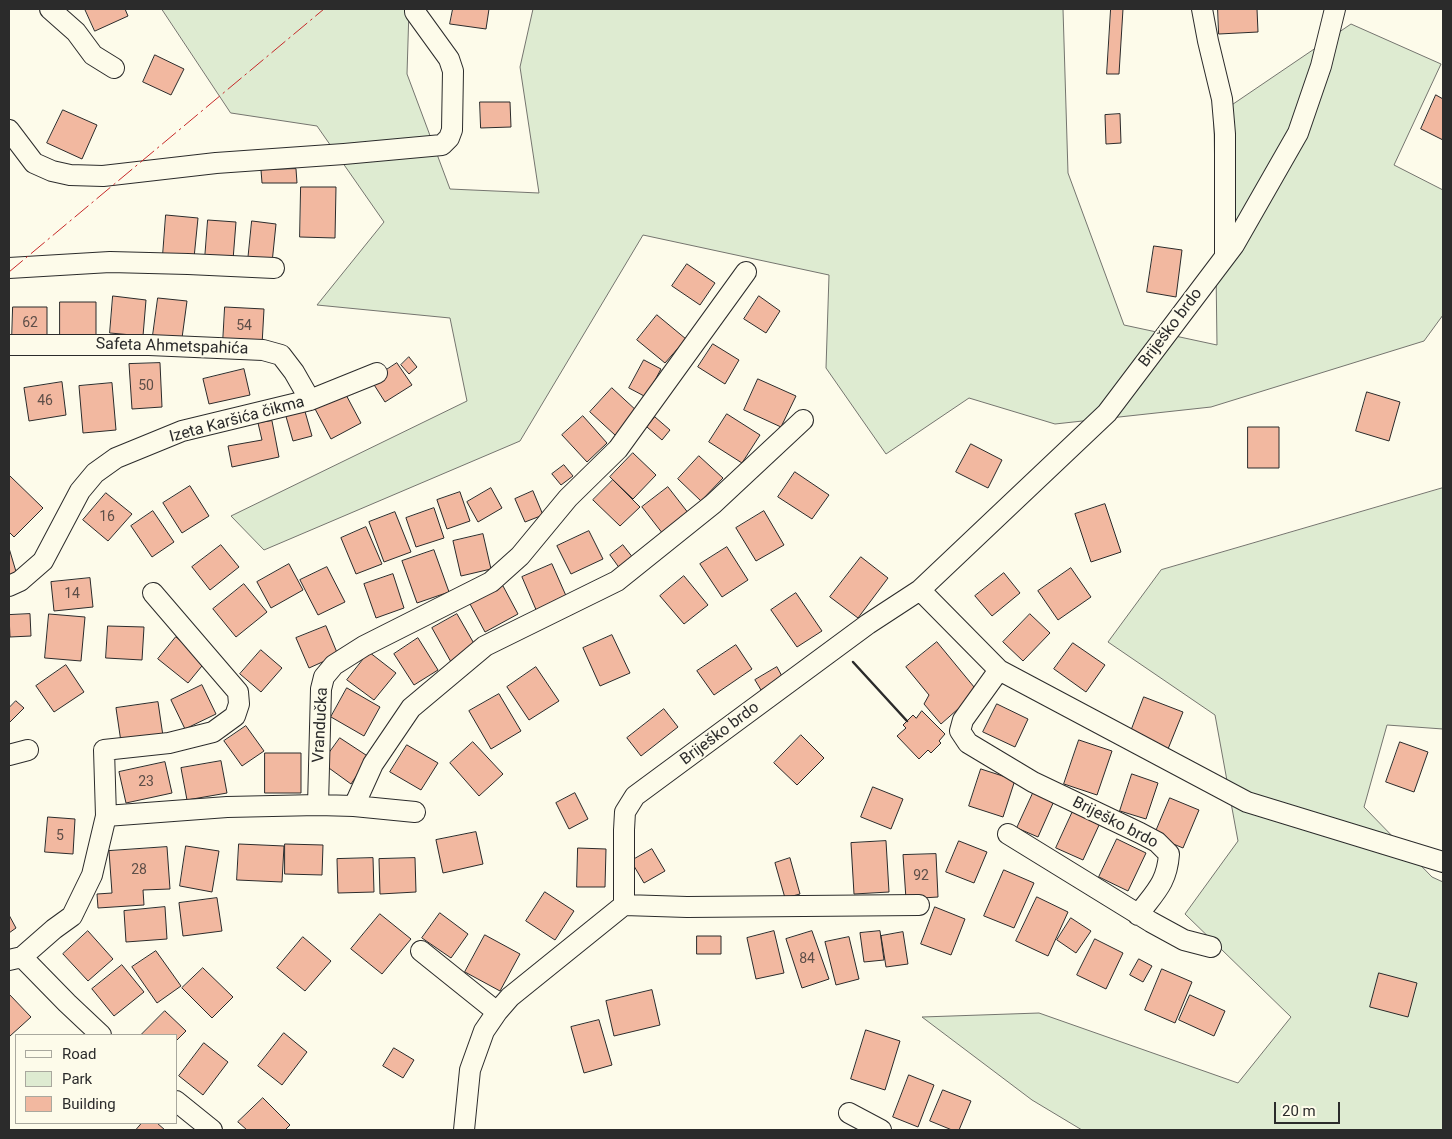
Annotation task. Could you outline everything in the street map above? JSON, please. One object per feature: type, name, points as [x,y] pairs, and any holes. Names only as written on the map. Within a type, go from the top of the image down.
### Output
[{"type":"street","points":[[50,9],[76,32],[93,55],[114,68]]},
{"type":"street","points":[[9,130],[34,163],[52,171],[70,175],[103,176],[216,163],[442,145],[449,138],[452,130],[453,71],[449,59],[415,12],[415,9]]},
{"type":"street","points":[[1202,9],[1222,100],[1225,134],[1225,258]]},
{"type":"street","name":"Briješko brdo","points":[[624,905],[624,830],[626,812],[636,796],[868,624],[920,590],[1107,412],[1234,245],[1298,133],[1320,66],[1335,9]]},
{"type":"street","points":[[9,268],[110,262],[274,268]]},
{"type":"street","name":"Vrandučka","points":[[318,805],[320,689],[324,677],[334,665],[364,646],[491,582],[520,556],[568,498],[618,449],[746,272]]},
{"type":"street","name":"Safeta Ahmetspahića","points":[[9,345],[149,345],[263,350],[281,355],[294,372],[310,400]]},
{"type":"street","name":"Izeta Karšića čikma","points":[[9,586],[20,581],[42,561],[80,491],[94,473],[116,458],[182,432],[310,400],[377,374]]},
{"type":"street","points":[[354,806],[373,764],[410,708],[485,646],[617,581],[713,504],[803,420]]},
{"type":"street","points":[[920,590],[999,670],[1247,802],[1443,862]]},
{"type":"street","points":[[100,1034],[16,958],[72,916],[92,875],[106,816],[104,750],[169,743],[212,732],[235,716],[240,704],[238,692],[153,593]]},
{"type":"street","name":"Briješko brdo","points":[[999,670],[963,720],[960,731],[968,743],[1033,782],[1140,833],[1157,842],[1169,854],[1168,868],[1163,882],[1138,914]]},
{"type":"street","points":[[106,816],[227,807],[318,805],[354,806],[415,812]]},
{"type":"street","points":[[1008,834],[1184,940],[1211,947]]},
{"type":"street","points":[[464,1130],[470,1070],[484,1031],[497,1012],[510,997],[624,905],[919,905]]},
{"type":"street","points":[[421,951],[497,1012]]},
{"type":"street","points":[[178,1103],[212,1130]]},
{"type":"street","points":[[849,1113],[881,1130]]},
{"type":"green space","points":[[162,9],[409,9],[407,74],[450,189],[539,193],[520,67],[533,9],[1063,9],[1068,173],[1124,325],[1217,345],[1214,117],[1351,24],[1441,64],[1394,165],[1443,190],[1443,315],[1424,341],[1211,407],[1055,424],[969,398],[886,454],[826,368],[829,275],[643,235],[520,441],[264,550],[231,516],[467,401],[450,318],[317,305],[384,222],[317,126],[231,113]]},
{"type":"green space","points":[[1443,488],[1443,729],[1387,725],[1364,807],[1432,877],[1443,882],[1443,1130],[1082,1130],[1032,1100],[922,1017],[1039,1013],[1238,1083],[1291,1017],[1185,914],[1238,841],[1215,715],[1108,642],[1161,570]]},
{"type":"building","points":[[85,9],[125,9],[128,16],[95,31]]},
{"type":"building","points":[[453,9],[489,9],[486,29],[450,24]]},
{"type":"building","points":[[1111,9],[1123,9],[1119,74],[1107,74]]},
{"type":"building","points":[[1218,9],[1257,9],[1258,32],[1219,34]]},
{"type":"building","points":[[155,55],[184,69],[171,95],[143,82]]},
{"type":"building","points":[[1436,95],[1443,99],[1443,140],[1421,129]]},
{"type":"building","points":[[480,102],[510,102],[511,127],[481,128]]},
{"type":"building","points":[[63,110],[97,125],[82,159],[47,143]]},
{"type":"building","points":[[1120,114],[1121,143],[1106,144],[1105,115]]},
{"type":"building","points":[[296,169],[297,183],[262,183],[261,170]]},
{"type":"building","points":[[301,187],[336,187],[335,238],[300,237]]},
{"type":"building","points":[[166,215],[198,218],[194,258],[163,255]]},
{"type":"building","points":[[208,220],[236,222],[233,260],[205,259]]},
{"type":"building","points":[[252,221],[276,224],[272,263],[248,261]]},
{"type":"building","points":[[1154,246],[1182,250],[1176,297],[1147,292]]},
{"type":"building","points":[[687,264],[715,283],[700,305],[672,286]]},
{"type":"building","points":[[113,296],[146,300],[143,336],[110,333]]},
{"type":"building","points":[[759,296],[780,311],[766,333],[744,319]]},
{"type":"building","points":[[158,298],[187,301],[182,338],[153,335]]},
{"type":"building","points":[[60,302],[96,302],[96,338],[60,338]]},
{"type":"building","points":[[13,307],[47,307],[47,341],[12,340]]},
{"type":"building","points":[[225,307],[264,309],[262,345],[223,343]]},
{"type":"building","points":[[657,315],[686,339],[665,363],[637,340]]},
{"type":"building","points":[[713,344],[739,360],[725,384],[698,367]]},
{"type":"building","points":[[409,357],[417,367],[409,374],[401,365]]},
{"type":"building","points":[[644,360],[661,369],[646,397],[629,388]]},
{"type":"building","points":[[160,363],[162,407],[132,409],[129,364]]},
{"type":"building","points":[[397,363],[412,385],[385,402],[371,380]]},
{"type":"building","points":[[244,369],[250,395],[209,404],[203,379]]},
{"type":"building","points":[[758,379],[796,396],[781,427],[744,410]]},
{"type":"building","points":[[62,382],[66,415],[29,421],[24,388]]},
{"type":"building","points":[[112,383],[116,430],[83,433],[79,386]]},
{"type":"building","points":[[612,388],[638,412],[615,435],[590,412]]},
{"type":"building","points":[[344,391],[361,423],[331,439],[314,407]]},
{"type":"building","points":[[1367,392],[1400,402],[1389,441],[1356,431]]},
{"type":"building","points":[[304,408],[312,436],[293,441],[285,413]]},
{"type":"building","points":[[727,414],[760,435],[742,463],[709,442]]},
{"type":"building","points":[[583,416],[607,443],[587,462],[562,435]]},
{"type":"building","points":[[655,417],[670,430],[662,440],[647,427]]},
{"type":"building","points":[[272,421],[279,457],[232,467],[228,446],[262,440],[258,423]]},
{"type":"building","points":[[1248,427],[1279,427],[1279,468],[1248,468]]},
{"type":"building","points":[[971,444],[1002,460],[988,488],[956,472]]},
{"type":"building","points":[[633,453],[656,475],[633,499],[610,477]]},
{"type":"building","points":[[699,456],[723,478],[701,501],[678,479]]},
{"type":"building","points":[[564,465],[573,476],[561,485],[552,474]]},
{"type":"building","points":[[795,472],[829,495],[812,519],[778,497]]},
{"type":"building","points":[[9,476],[43,508],[14,537],[9,532]]},
{"type":"building","points":[[613,480],[640,507],[620,526],[593,500]]},
{"type":"building","points":[[190,486],[209,516],[182,533],[163,503]]},
{"type":"building","points":[[668,487],[689,514],[663,534],[642,507]]},
{"type":"building","points":[[491,488],[502,508],[478,522],[467,502]]},
{"type":"building","points":[[533,491],[543,515],[525,522],[515,499]]},
{"type":"building","points":[[460,492],[470,521],[447,529],[437,500]]},
{"type":"building","points":[[106,493],[132,514],[108,541],[83,520]]},
{"type":"building","points":[[1105,504],[1121,552],[1091,562],[1075,514]]},
{"type":"building","points":[[434,508],[444,538],[416,547],[406,518]]},
{"type":"building","points":[[153,511],[174,542],[152,557],[131,526]]},
{"type":"building","points":[[764,511],[784,545],[756,561],[736,528]]},
{"type":"building","points":[[395,512],[411,552],[384,562],[369,522]]},
{"type":"building","points":[[366,527],[382,564],[356,574],[341,538]]},
{"type":"building","points":[[589,531],[603,559],[571,574],[557,546]]},
{"type":"building","points":[[483,534],[491,569],[461,576],[453,541]]},
{"type":"building","points":[[221,545],[239,567],[210,590],[192,567]]},
{"type":"building","points":[[623,545],[637,563],[623,573],[610,555]]},
{"type":"building","points":[[727,547],[748,580],[722,597],[700,564]]},
{"type":"building","points":[[9,548],[17,575],[9,577]]},
{"type":"building","points":[[434,550],[449,592],[417,603],[402,561]]},
{"type":"building","points":[[861,557],[888,578],[858,618],[830,597]]},
{"type":"building","points":[[289,564],[303,590],[271,608],[257,582]]},
{"type":"building","points":[[552,564],[567,598],[537,612],[522,577]]},
{"type":"building","points":[[327,567],[345,602],[318,615],[300,580]]},
{"type":"building","points":[[1071,568],[1091,597],[1058,620],[1038,591]]},
{"type":"building","points":[[1004,573],[1020,593],[992,616],[975,596]]},
{"type":"building","points":[[393,574],[404,608],[376,618],[364,584]]},
{"type":"building","points":[[684,576],[708,605],[684,624],[660,596]]},
{"type":"building","points":[[90,578],[93,607],[54,611],[51,582]]},
{"type":"building","points":[[244,584],[267,612],[236,637],[213,609]]},
{"type":"building","points":[[503,586],[518,614],[485,632],[470,604]]},
{"type":"building","points":[[796,593],[822,631],[797,647],[771,610]]},
{"type":"building","points":[[30,614],[31,636],[10,637],[9,615]]},
{"type":"building","points":[[49,614],[85,617],[81,661],[45,658]]},
{"type":"building","points":[[457,614],[476,647],[451,662],[432,628]]},
{"type":"building","points":[[1030,614],[1050,633],[1023,661],[1003,642]]},
{"type":"building","points":[[108,626],[144,627],[142,660],[106,658]]},
{"type":"building","points":[[326,626],[338,655],[309,668],[296,638]]},
{"type":"building","points":[[612,635],[630,673],[600,686],[583,648]]},
{"type":"building","points":[[176,637],[206,661],[188,683],[158,659]]},
{"type":"building","points":[[418,638],[438,670],[414,685],[394,654]]},
{"type":"building","points":[[937,642],[979,693],[964,712],[958,709],[941,724],[924,704],[929,695],[906,667]]},
{"type":"building","points":[[1073,643],[1105,665],[1086,692],[1054,669]]},
{"type":"building","points":[[736,645],[752,669],[714,695],[697,671]]},
{"type":"building","points":[[261,650],[282,668],[261,692],[240,674]]},
{"type":"building","points":[[369,652],[396,673],[374,700],[347,680]]},
{"type":"building","points":[[66,665],[84,692],[54,712],[36,686]]},
{"type":"building","points":[[536,667],[559,701],[529,720],[507,687]]},
{"type":"building","points":[[777,667],[783,678],[761,690],[755,680]]},
{"type":"building","points":[[202,685],[216,714],[185,729],[171,700]]},
{"type":"building","points":[[347,688],[380,707],[364,736],[331,717]]},
{"type":"building","points":[[499,694],[521,731],[491,749],[469,711]]},
{"type":"building","points":[[1144,697],[1183,712],[1168,749],[1130,734]]},
{"type":"building","points":[[16,701],[24,708],[9,723],[9,708]]},
{"type":"building","points":[[158,702],[163,736],[121,742],[116,708]]},
{"type":"building","points":[[997,704],[1028,719],[1015,747],[983,732]]},
{"type":"building","points":[[664,709],[678,727],[641,756],[627,738]]},
{"type":"building","points":[[922,711],[945,734],[939,741],[941,743],[931,753],[928,750],[919,759],[897,736],[906,728],[903,725],[913,715],[916,718]]},
{"type":"building","points":[[246,726],[264,751],[242,766],[224,741]]},
{"type":"building","points":[[801,735],[824,758],[797,785],[774,763]]},
{"type":"building","points":[[340,738],[369,757],[351,784],[322,763]]},
{"type":"building","points":[[1079,740],[1112,751],[1097,795],[1064,784]]},
{"type":"building","points":[[473,742],[503,774],[479,796],[450,763]]},
{"type":"building","points":[[1400,742],[1428,752],[1414,792],[1386,782]]},
{"type":"building","points":[[407,745],[438,763],[421,790],[390,772]]},
{"type":"building","points":[[265,753],[301,753],[301,793],[265,793]]},
{"type":"building","points":[[221,761],[227,793],[187,800],[181,768]]},
{"type":"building","points":[[165,762],[172,793],[126,803],[119,772]]},
{"type":"building","points":[[981,769],[1015,780],[1003,817],[969,806]]},
{"type":"building","points":[[1132,774],[1158,783],[1146,819],[1120,811]]},
{"type":"building","points":[[873,787],[903,799],[891,829],[861,817]]},
{"type":"building","points":[[1034,791],[1054,801],[1038,837],[1017,828]]},
{"type":"building","points":[[575,793],[588,819],[569,829],[556,803]]},
{"type":"building","points":[[1170,798],[1199,810],[1183,848],[1154,836]]},
{"type":"building","points":[[1073,811],[1100,823],[1083,860],[1056,848]]},
{"type":"building","points":[[48,817],[75,819],[73,854],[45,852]]},
{"type":"building","points":[[476,832],[483,864],[443,873],[436,840]]},
{"type":"building","points":[[1117,839],[1146,853],[1128,891],[1099,877]]},
{"type":"building","points":[[886,841],[889,892],[854,894],[851,843]]},
{"type":"building","points":[[959,841],[987,852],[974,883],[946,872]]},
{"type":"building","points":[[239,844],[284,846],[282,882],[237,880]]},
{"type":"building","points":[[285,844],[323,845],[322,875],[285,874]]},
{"type":"building","points":[[186,846],[219,851],[212,892],[180,886]]},
{"type":"building","points":[[167,847],[170,889],[143,890],[144,905],[98,908],[97,894],[112,893],[109,851]]},
{"type":"building","points":[[578,848],[606,849],[605,887],[577,887]]},
{"type":"building","points":[[652,849],[665,871],[644,883],[631,861]]},
{"type":"building","points":[[936,854],[938,897],[906,899],[903,855]]},
{"type":"building","points":[[373,858],[374,892],[338,893],[337,859]]},
{"type":"building","points":[[415,858],[416,892],[380,894],[379,859]]},
{"type":"building","points":[[790,858],[800,894],[785,898],[775,863]]},
{"type":"building","points":[[1004,870],[1034,883],[1014,928],[984,916]]},
{"type":"building","points":[[545,892],[574,911],[555,940],[526,921]]},
{"type":"building","points":[[1037,897],[1068,912],[1048,956],[1016,941]]},
{"type":"building","points":[[217,898],[222,931],[183,936],[179,903]]},
{"type":"building","points":[[165,907],[167,939],[126,942],[124,911]]},
{"type":"building","points":[[935,907],[965,919],[951,955],[921,944]]},
{"type":"building","points":[[440,913],[468,934],[451,958],[422,938]]},
{"type":"building","points":[[380,914],[411,939],[382,974],[351,949]]},
{"type":"building","points":[[9,915],[16,928],[9,933]]},
{"type":"building","points":[[1071,918],[1091,931],[1076,953],[1057,940]]},
{"type":"building","points":[[88,931],[113,959],[88,981],[63,954]]},
{"type":"building","points":[[774,931],[784,973],[756,979],[747,938]]},
{"type":"building","points":[[812,931],[829,979],[802,988],[786,939]]},
{"type":"building","points":[[880,931],[884,960],[864,962],[860,933]]},
{"type":"building","points":[[903,932],[908,964],[886,967],[881,936]]},
{"type":"building","points":[[485,935],[520,954],[500,991],[465,972]]},
{"type":"building","points":[[697,936],[721,936],[721,954],[697,954]]},
{"type":"building","points":[[303,937],[331,961],[305,991],[277,968]]},
{"type":"building","points":[[849,937],[859,979],[836,985],[825,942]]},
{"type":"building","points":[[1095,939],[1123,953],[1106,989],[1077,975]]},
{"type":"building","points":[[156,951],[181,986],[157,1003],[132,967]]},
{"type":"building","points":[[1139,959],[1152,966],[1143,982],[1130,975]]},
{"type":"building","points":[[122,965],[144,992],[114,1016],[92,989]]},
{"type":"building","points":[[203,968],[233,997],[212,1018],[182,988]]},
{"type":"building","points":[[1162,969],[1192,982],[1175,1023],[1145,1010]]},
{"type":"building","points":[[1379,973],[1417,983],[1408,1017],[1370,1007]]},
{"type":"building","points":[[652,990],[660,1025],[614,1036],[606,1001]]},
{"type":"building","points":[[9,994],[31,1017],[10,1036],[9,1034]]},
{"type":"building","points":[[1190,995],[1225,1011],[1214,1036],[1179,1020]]},
{"type":"building","points":[[165,1011],[186,1031],[178,1039],[178,1034],[142,1034]]},
{"type":"building","points":[[599,1020],[612,1065],[584,1073],[571,1027]]},
{"type":"building","points":[[866,1030],[900,1041],[885,1090],[851,1079]]},
{"type":"building","points":[[284,1033],[307,1052],[282,1085],[258,1066]]},
{"type":"building","points":[[204,1043],[228,1062],[203,1095],[179,1076]]},
{"type":"building","points":[[394,1048],[414,1060],[403,1078],[383,1066]]},
{"type":"building","points":[[909,1075],[934,1085],[918,1127],[893,1117]]},
{"type":"building","points":[[943,1090],[971,1101],[959,1130],[952,1130],[930,1121]]},
{"type":"building","points":[[263,1098],[290,1125],[285,1130],[247,1130],[238,1122]]},
{"type":"building","points":[[141,1124],[158,1124],[165,1130],[136,1130]]},
{"type":"wall","points":[[853,662],[907,721]]},
{"type":"power","points":[[9,272],[324,9]]}]
